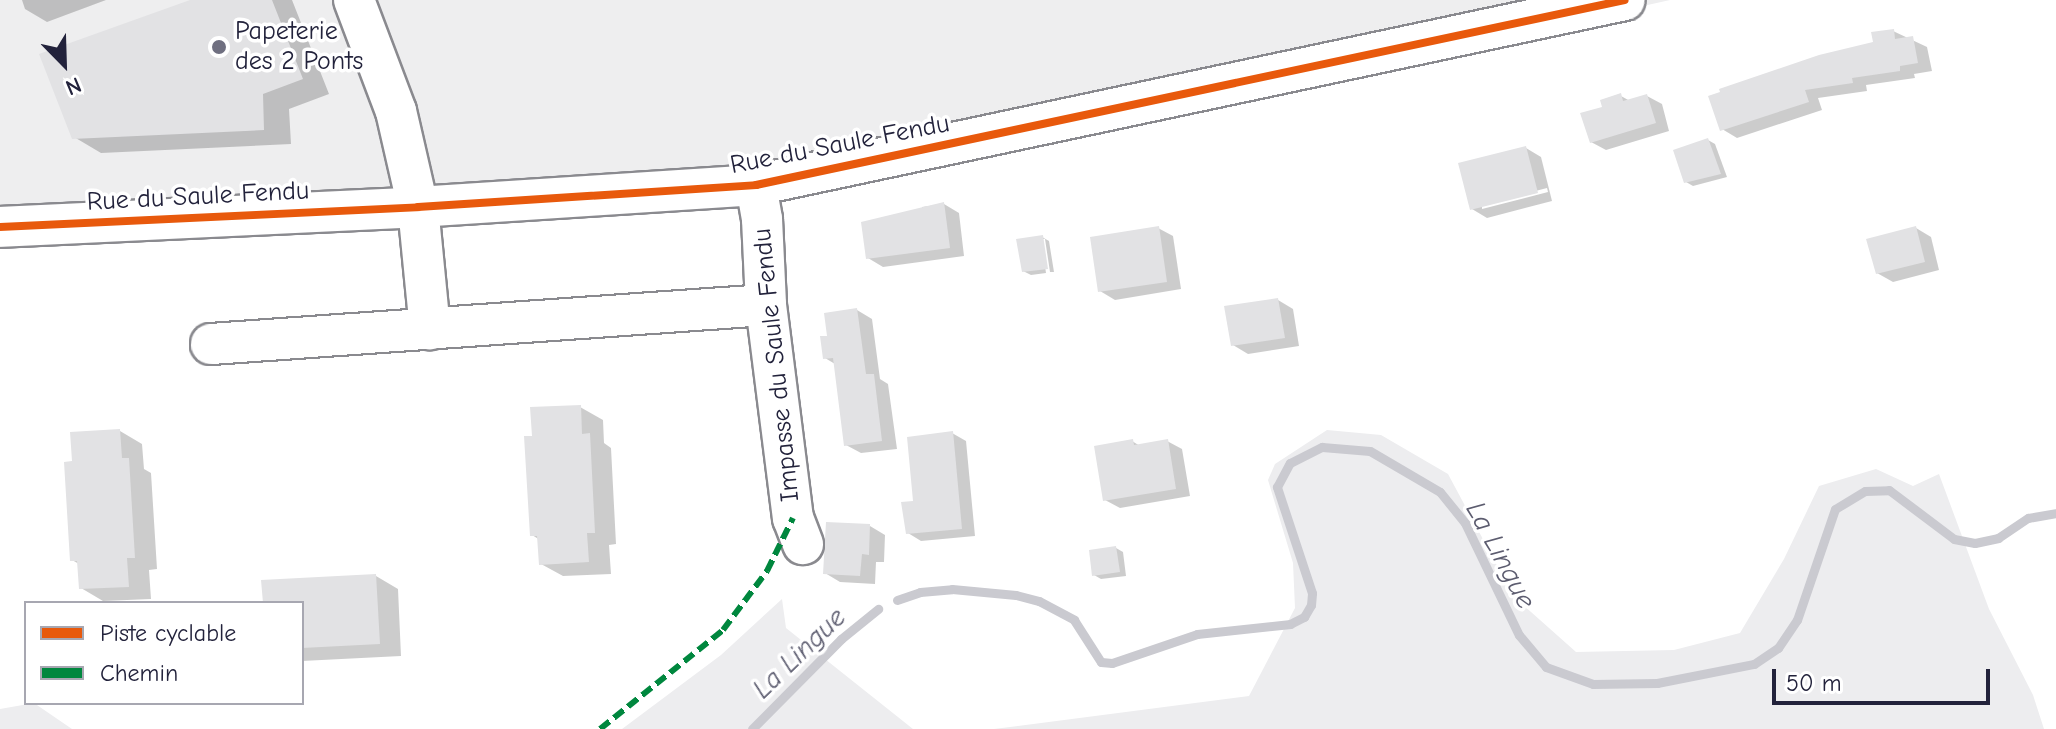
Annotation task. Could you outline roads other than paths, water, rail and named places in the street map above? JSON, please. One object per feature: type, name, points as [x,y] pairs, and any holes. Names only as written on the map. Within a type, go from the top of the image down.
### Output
[{"type":"street","points":[[354,0],[396,111],[418,207],[430,329]]},
{"type":"street","name":"Rue du Saule Fendu","points":[[0,227],[418,207],[756,185],[1625,0]]},
{"type":"street","name":"Impasse du Saule Fendu","points":[[756,185],[762,219],[766,305],[793,518],[803,544]]},
{"type":"street","points":[[211,344],[766,305]]},
{"type":"waterway","name":"La Lingue","points":[[897,600],[920,592],[952,589],[1016,595],[1039,601],[1074,620],[1101,662],[1112,663],[1197,634],[1290,624],[1304,617],[1311,605],[1312,593],[1277,487],[1290,463],[1322,447],[1370,451],[1440,492],[1465,523],[1519,635],[1546,667],[1593,684],[1657,683],[1754,664],[1778,648],[1797,620],[1835,509],[1865,491],[1889,490],[1954,539],[1975,543],[1998,538],[2028,518],[2056,513]]},
{"type":"waterway","name":"La Lingue","points":[[752,729],[841,639],[878,609]]},
{"type":"place","name":"Papeterie des 2 Ponts","points":[[219,47]]}]
